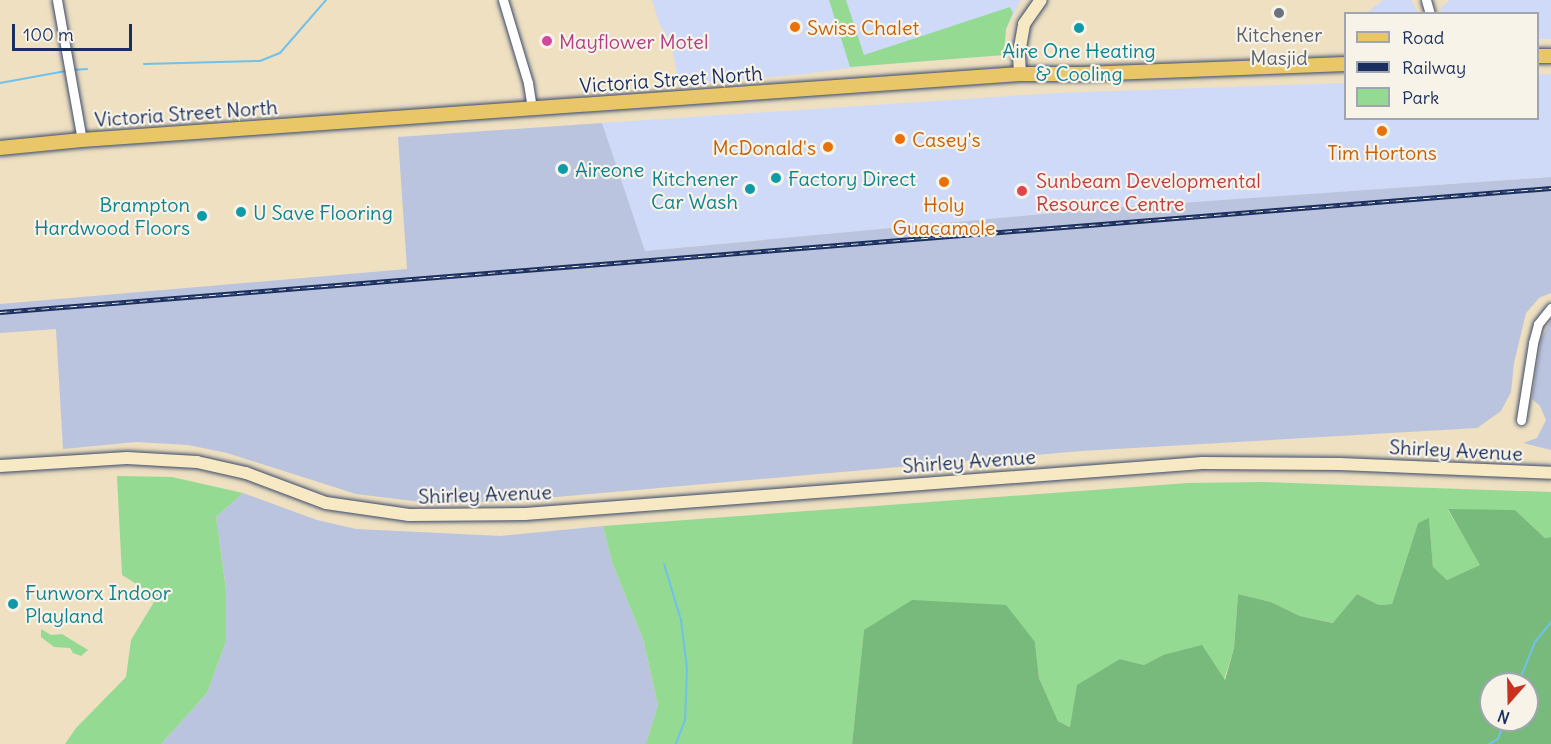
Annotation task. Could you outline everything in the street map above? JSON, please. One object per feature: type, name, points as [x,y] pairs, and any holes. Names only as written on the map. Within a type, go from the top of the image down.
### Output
[{"type":"main road","points":[[1020,74],[1019,53],[1024,24],[1041,0]]},
{"type":"main road","name":"Victoria Street North","points":[[0,148],[532,107],[1020,74],[1083,74],[1344,64]]},
{"type":"main road","name":"Shirley Avenue","points":[[0,466],[127,458],[197,462],[246,473],[326,503],[390,513],[525,514],[1202,463],[1340,464],[1551,473]]},
{"type":"street","points":[[57,0],[82,140]]},
{"type":"street","points":[[503,0],[528,83],[532,107]]},
{"type":"street","name":"Shirley Avenue","points":[[1521,420],[1538,324],[1551,308]]},
{"type":"shaded area","points":[[652,0],[1021,0],[1006,29],[1004,55],[872,65],[805,74],[679,85],[671,42],[660,25]]},
{"type":"shaded area","points":[[1383,0],[1411,0],[1417,12],[1368,12]]},
{"type":"shaded area","points":[[1450,0],[1551,0],[1551,39],[1539,39],[1539,12],[1442,12],[1440,8]]},
{"type":"shaded area","points":[[1551,74],[1551,177],[1096,209],[644,251],[602,123],[1057,93],[1344,83],[1344,120],[1539,120],[1539,75]]},
{"type":"shaded area","points":[[602,123],[645,251],[1096,209],[1551,177],[1551,293],[1539,298],[1526,313],[1514,363],[1511,392],[1501,411],[1477,428],[1081,451],[500,502],[422,502],[356,494],[227,453],[188,445],[136,442],[63,449],[56,329],[0,333],[0,304],[407,269],[398,137]]},
{"type":"shaded area","points":[[1551,320],[1551,450],[1523,443],[1537,438],[1546,420],[1540,406],[1532,399],[1541,340]]},
{"type":"shaded area","points":[[243,493],[317,520],[356,529],[501,536],[603,526],[613,565],[643,639],[658,705],[646,744],[161,744],[207,693],[226,641],[226,589],[216,517]]},
{"type":"green space","points":[[829,0],[846,0],[864,55],[1010,7],[1013,13],[1006,29],[1004,55],[850,67]]},
{"type":"green space","points":[[117,476],[172,477],[243,493],[216,517],[226,590],[226,641],[207,693],[161,744],[65,744],[76,728],[126,677],[131,640],[157,597],[122,575]]},
{"type":"green space","points":[[1263,482],[1551,492],[1551,537],[1545,538],[1515,510],[1448,510],[1481,565],[1447,580],[1433,568],[1429,519],[1418,523],[1392,604],[1379,605],[1357,594],[1334,623],[1300,616],[1271,602],[1238,594],[1234,648],[1224,680],[1163,655],[1144,665],[1120,659],[1071,727],[1058,721],[1039,678],[1035,642],[864,631],[852,744],[646,744],[658,705],[643,639],[613,565],[603,526],[1188,483]]},
{"type":"green space","points":[[1448,509],[1515,510],[1545,538],[1551,537],[1551,744],[852,744],[864,630],[912,600],[1006,605],[1035,642],[1039,678],[1058,721],[1070,727],[1077,685],[1120,659],[1144,665],[1163,655],[1202,645],[1225,680],[1234,648],[1238,594],[1271,602],[1300,616],[1333,623],[1357,594],[1379,605],[1392,604],[1418,523],[1429,518],[1433,567],[1447,580],[1480,565]]},
{"type":"green space","points":[[41,629],[51,635],[62,634],[88,650],[81,656],[73,653],[70,648],[54,647],[41,637]]},
{"type":"waterway","points":[[144,64],[260,61],[280,53],[326,0]]},
{"type":"waterway","points":[[72,70],[87,69]]},
{"type":"waterway","points":[[0,83],[66,71]]},
{"type":"waterway","points":[[664,564],[681,620],[687,669],[685,720],[676,744]]},
{"type":"waterway","points":[[1523,672],[1535,642],[1551,622]]},
{"type":"waterway","points":[[1489,744],[1498,739],[1501,732]]},
{"type":"railway","points":[[0,312],[1551,188]]},
{"type":"place","name":"Kitchener Masjid","points":[[1279,13]]},
{"type":"place","name":"Swiss Chalet","points":[[795,27]]},
{"type":"place","name":"Aire One Heating & Cooling","points":[[1079,28]]},
{"type":"place","name":"Mayflower Motel","points":[[547,41]]},
{"type":"place","name":"Tim Hortons","points":[[1382,131]]},
{"type":"place","name":"Casey's","points":[[900,139]]},
{"type":"place","name":"McDonald's","points":[[828,147]]},
{"type":"place","name":"Aireone","points":[[563,169]]},
{"type":"place","name":"Factory Direct","points":[[776,178]]},
{"type":"place","name":"Holy Guacamole","points":[[944,182]]},
{"type":"place","name":"Kitchener Car Wash","points":[[750,189]]},
{"type":"place","name":"Sunbeam Developmental Resource Centre","points":[[1022,191]]},
{"type":"place","name":"U Save Flooring","points":[[241,212]]},
{"type":"place","name":"Brampton Hardwood Floors","points":[[202,216]]},
{"type":"place","name":"Funworx Indoor Playland","points":[[13,604]]}]
